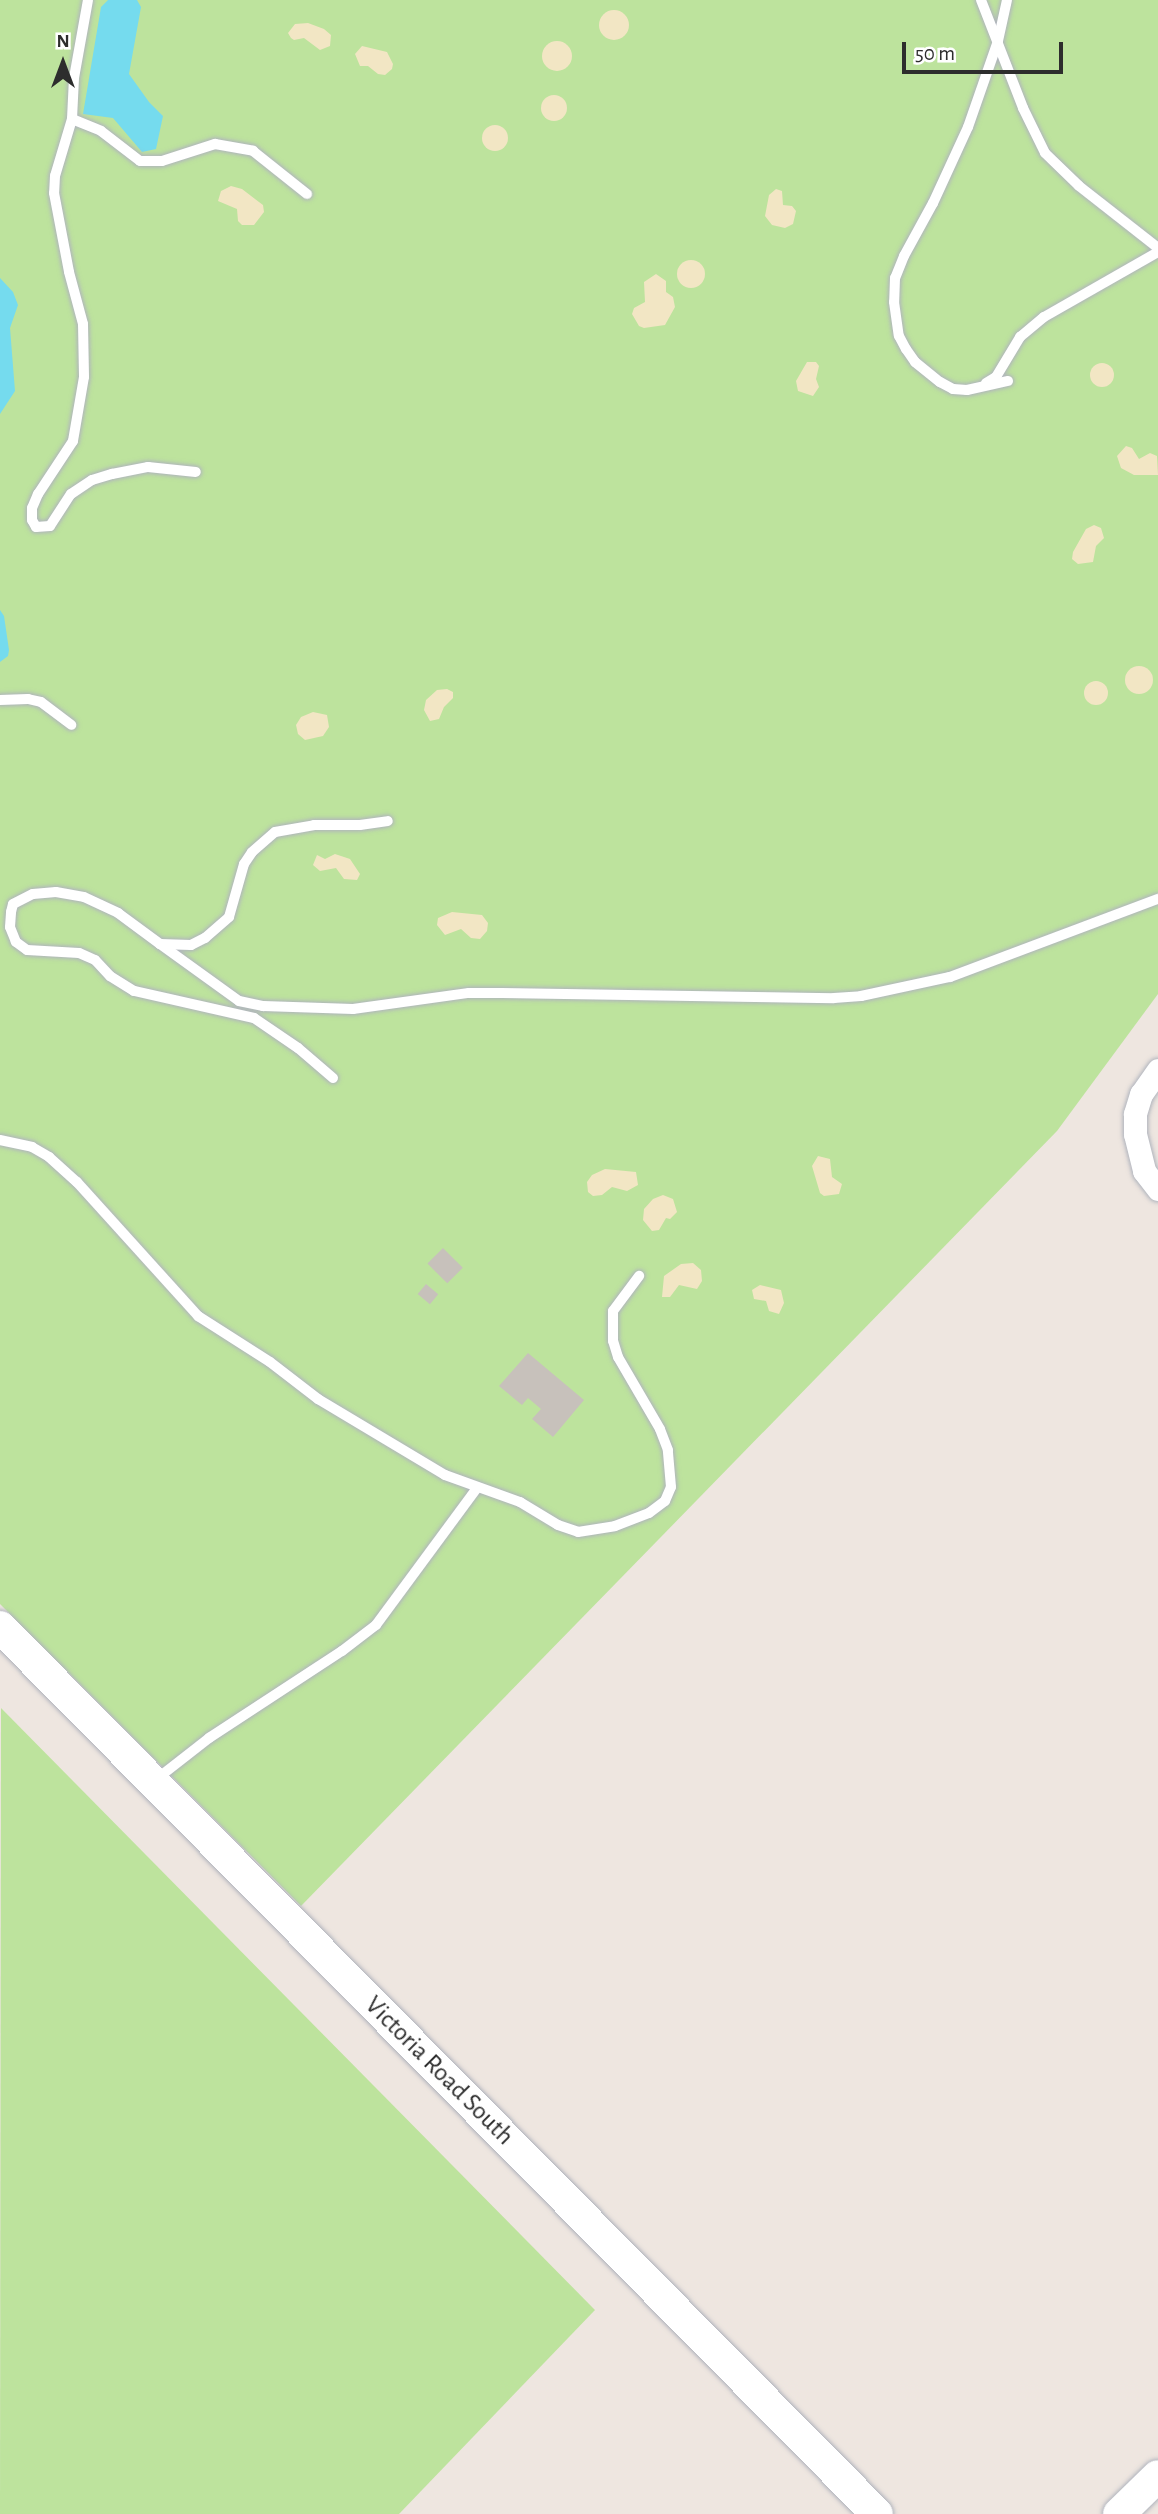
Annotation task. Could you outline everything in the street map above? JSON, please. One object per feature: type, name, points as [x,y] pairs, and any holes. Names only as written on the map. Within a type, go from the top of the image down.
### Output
[{"type":"main road","name":"Victoria Road South","points":[[0,1628],[877,2514]]},
{"type":"main road","points":[[1119,2514],[1158,2476]]},
{"type":"street","points":[[1158,1070],[1141,1094],[1135,1114],[1135,1133],[1144,1171],[1158,1189]]},
{"type":"lane","points":[[88,0],[74,78],[72,119],[55,176],[54,193],[69,272],[83,324],[84,377],[74,441],[38,494],[32,508],[32,520],[36,527],[50,526],[71,494],[92,480],[112,474],[148,467],[196,471]]},
{"type":"lane","points":[[87,13],[98,0]]},
{"type":"lane","points":[[967,390],[996,377],[1020,337],[1044,317],[1158,250],[1079,186],[1045,153],[1023,108],[981,0]]},
{"type":"lane","points":[[1007,0],[998,41],[959,148],[895,278],[894,315],[906,349],[915,362],[940,382],[967,390],[1008,382]]},
{"type":"lane","points":[[72,119],[101,131],[139,161],[162,160],[215,144],[253,150],[306,194]]},
{"type":"lane","points":[[0,700],[28,699],[41,702],[71,725]]},
{"type":"lane","points":[[160,944],[191,945],[219,928],[233,906],[244,864],[252,852],[275,832],[314,825],[360,825],[388,821]]},
{"type":"lane","points":[[333,1078],[298,1048],[254,1018],[134,990],[110,976],[94,960],[79,953],[27,950],[16,942],[10,927],[13,904],[33,894],[56,892],[84,897],[118,913],[239,1001],[262,1006],[353,1009],[468,993],[834,998],[861,996],[950,977],[1158,899]]},
{"type":"lane","points":[[0,1140],[32,1147],[62,1168],[198,1316],[270,1362],[318,1399],[445,1475],[520,1502],[558,1525],[578,1532],[593,1531],[635,1520],[665,1501],[671,1487],[667,1450],[652,1411],[618,1357],[612,1334],[613,1311],[639,1276]]},
{"type":"lane","points":[[153,1782],[209,1738],[342,1651],[376,1625],[477,1488]]},
{"type":"green space","points":[[0,0],[1158,0],[1158,994],[1057,1131],[301,1906],[0,1604]]},
{"type":"green space","points":[[1,1708],[595,2310],[399,2514],[0,2514]]},
{"type":"sand","points":[[614,10],[625,14],[629,25],[625,36],[614,40],[603,36],[599,25],[603,14]]},
{"type":"sand","points":[[308,23],[331,35],[330,46],[320,50],[304,38],[291,38],[288,33],[295,24]]},
{"type":"sand","points":[[557,41],[567,46],[572,56],[567,66],[557,71],[547,66],[542,56],[547,46]]},
{"type":"sand","points":[[362,46],[387,52],[393,64],[392,69],[385,75],[378,74],[368,66],[360,66],[355,54]]},
{"type":"sand","points":[[554,95],[563,99],[567,108],[563,117],[554,121],[545,117],[541,108],[545,99]]},
{"type":"sand","points":[[495,125],[504,129],[508,138],[504,147],[495,151],[486,147],[482,138],[486,129]]},
{"type":"sand","points":[[231,186],[242,189],[263,205],[264,212],[254,225],[242,225],[238,221],[237,209],[218,201],[221,191]]},
{"type":"sand","points":[[776,189],[782,191],[783,205],[792,206],[796,211],[793,224],[785,228],[772,225],[765,216],[769,195]]},
{"type":"sand","points":[[691,260],[701,264],[705,274],[701,284],[691,288],[681,284],[677,274],[681,264]]},
{"type":"sand","points":[[656,274],[666,281],[666,292],[673,297],[675,307],[665,325],[644,328],[639,326],[632,314],[634,308],[645,302],[644,282]]},
{"type":"sand","points":[[807,362],[816,362],[819,366],[816,379],[819,387],[813,396],[798,391],[796,381]]},
{"type":"sand","points":[[1102,363],[1110,367],[1114,375],[1110,383],[1102,387],[1094,383],[1090,375],[1094,367]]},
{"type":"sand","points":[[1126,446],[1132,448],[1139,459],[1150,453],[1157,456],[1158,475],[1134,475],[1121,468],[1117,456]]},
{"type":"sand","points":[[1094,525],[1101,528],[1104,538],[1096,546],[1093,562],[1078,564],[1072,559],[1073,552],[1086,529]]},
{"type":"sand","points":[[1139,666],[1149,670],[1153,680],[1149,690],[1139,694],[1129,690],[1125,680],[1129,670]]},
{"type":"sand","points":[[1096,681],[1105,684],[1108,693],[1105,702],[1096,705],[1087,702],[1084,693],[1087,684]]},
{"type":"sand","points":[[447,689],[453,692],[453,698],[444,707],[439,719],[430,721],[424,710],[426,700],[437,690]]},
{"type":"sand","points":[[313,712],[327,715],[329,727],[323,736],[305,740],[298,734],[296,725],[301,717]]},
{"type":"sand","points":[[335,854],[350,859],[360,874],[357,880],[344,879],[336,868],[320,871],[313,865],[317,855],[325,859]]},
{"type":"sand","points":[[452,912],[482,915],[488,923],[487,931],[480,939],[471,938],[461,929],[445,935],[437,925],[438,918]]},
{"type":"sand","points":[[818,1156],[830,1159],[832,1177],[842,1184],[839,1194],[824,1196],[820,1193],[812,1166]]},
{"type":"sand","points":[[605,1169],[636,1172],[638,1185],[627,1191],[612,1187],[602,1195],[593,1196],[588,1192],[587,1182],[592,1175]]},
{"type":"sand","points":[[663,1195],[673,1199],[677,1212],[670,1219],[666,1218],[659,1230],[652,1231],[643,1220],[644,1209],[653,1199]]},
{"type":"sand","points":[[693,1263],[701,1270],[702,1281],[697,1289],[679,1285],[670,1297],[662,1297],[664,1276],[681,1264]]},
{"type":"sand","points":[[760,1285],[781,1290],[784,1303],[779,1314],[769,1311],[766,1301],[754,1299],[752,1290]]},
{"type":"water","points":[[108,0],[137,0],[141,7],[129,74],[163,116],[156,149],[142,152],[113,118],[83,114],[101,7]]},
{"type":"water","points":[[0,278],[13,292],[18,305],[10,328],[15,391],[0,414]]},
{"type":"water","points":[[0,610],[4,616],[9,650],[8,656],[0,662]]},
{"type":"building","points":[[443,1248],[463,1268],[447,1283],[427,1264]]},
{"type":"building","points":[[426,1284],[438,1294],[430,1304],[418,1294]]},
{"type":"building","points":[[528,1353],[584,1400],[553,1437],[532,1419],[541,1409],[528,1398],[522,1405],[499,1386]]}]
